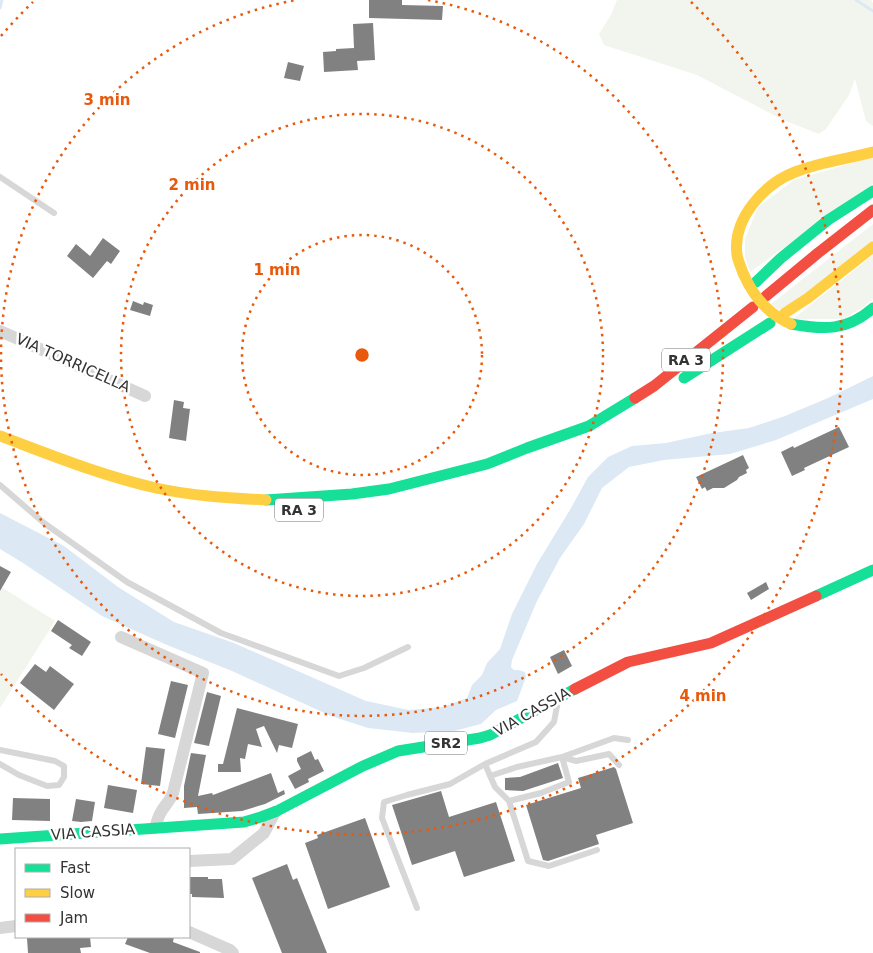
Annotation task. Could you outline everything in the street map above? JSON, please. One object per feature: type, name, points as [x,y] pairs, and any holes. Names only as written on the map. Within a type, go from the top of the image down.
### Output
[{"type":"main road","points":[[873,152],[804,169],[788,175],[771,186],[756,201],[744,219],[738,236],[737,254],[749,287],[761,304],[776,317],[791,324],[823,329],[840,327],[857,320],[869,313],[873,308]]},
{"type":"main road","points":[[756,282],[828,220],[873,191]]},
{"type":"main road","points":[[766,296],[873,210]]},
{"type":"main road","points":[[785,314],[873,247]]},
{"type":"main road","name":"RA 3","points":[[0,436],[77,465],[156,488],[206,496],[265,500],[352,494],[389,489],[486,464],[589,426],[654,386],[753,307]]},
{"type":"main road","points":[[618,409],[671,386],[770,323]]},
{"type":"main road","points":[[618,409],[707,330]]},
{"type":"main road","name":"RA 3","points":[[553,451],[581,434],[589,426]]},
{"type":"main road","name":"RA 3","points":[[159,500],[195,506],[246,510],[283,510]]},
{"type":"main road","name":"VIA CASSIA","points":[[0,839],[244,822],[275,812],[362,766],[398,750],[490,736],[593,679],[628,662],[711,642],[873,570]]},
{"type":"street","name":"VIA TORRICELLA","points":[[0,331],[145,396]]},
{"type":"street","name":"VIA CASSIA","points":[[121,637],[203,673],[173,793],[162,811],[155,828]]},
{"type":"street","points":[[190,860],[232,859],[264,834],[275,812]]},
{"type":"street","points":[[0,928],[15,926]]},
{"type":"street","points":[[190,932],[233,953]]},
{"type":"lane","points":[[0,176],[54,213]]},
{"type":"lane","points":[[0,485],[44,523],[127,582],[221,633],[339,676],[364,668],[408,647]]},
{"type":"lane","points":[[417,908],[382,818],[384,802],[450,784],[485,764],[536,742],[554,722],[559,698]]},
{"type":"lane","points":[[490,776],[517,767],[562,757],[614,738],[628,740]]},
{"type":"lane","points":[[0,750],[55,761],[64,766],[64,777],[60,785],[47,786],[19,775],[0,764]]},
{"type":"lane","points":[[562,757],[576,761],[609,754],[619,765]]},
{"type":"lane","points":[[509,801],[541,793],[569,782],[562,757]]},
{"type":"lane","points":[[485,764],[495,787],[509,801],[528,861],[549,866],[597,850]]},
{"type":"shaded area","points":[[617,0],[871,0],[873,3],[873,126],[866,121],[855,79],[849,95],[826,129],[819,134],[781,119],[697,75],[604,45],[599,34],[611,15]]},
{"type":"shaded area","points":[[873,157],[873,184],[750,272],[745,258],[745,239],[758,207],[794,180]]},
{"type":"shaded area","points":[[873,224],[873,242],[781,312],[771,304]]},
{"type":"shaded area","points":[[873,255],[873,299],[863,307],[843,319],[793,319]]},
{"type":"shaded area","points":[[873,376],[873,399],[776,440],[730,454],[664,460],[629,467],[602,488],[584,524],[560,558],[537,601],[512,660],[511,667],[514,670],[525,672],[526,677],[517,701],[496,710],[481,724],[454,731],[413,733],[368,728],[331,716],[232,671],[102,616],[0,549],[0,513],[64,546],[118,587],[174,622],[234,643],[366,701],[409,710],[443,707],[467,698],[472,685],[482,675],[487,663],[500,649],[512,614],[537,564],[588,477],[608,457],[632,446],[666,443],[712,433],[749,428],[785,416],[828,398]]},
{"type":"shaded area","points":[[0,586],[55,621],[0,708]]},
{"type":"building","points":[[369,0],[402,0],[402,5],[443,6],[442,20],[369,18]]},
{"type":"building","points":[[373,23],[375,60],[357,61],[358,70],[324,72],[323,52],[354,48],[353,24]]},
{"type":"building","points":[[288,62],[304,66],[300,81],[284,78]]},
{"type":"building","points":[[103,238],[120,251],[111,264],[107,261],[93,278],[67,256],[76,244],[90,256]]},
{"type":"building","points":[[133,301],[143,305],[144,302],[153,305],[150,316],[130,310]]},
{"type":"building","points":[[174,400],[184,402],[183,408],[190,409],[186,441],[169,438]]},
{"type":"building","points":[[839,427],[849,447],[804,468],[805,470],[792,476],[781,452]]},
{"type":"building","points":[[743,455],[749,468],[746,470],[747,473],[724,488],[713,488],[707,491],[705,487],[702,489],[696,477]]},
{"type":"building","points":[[0,566],[11,572],[0,591]]},
{"type":"building","points":[[766,582],[769,589],[751,600],[747,593]]},
{"type":"building","points":[[58,620],[91,642],[82,656],[69,648],[72,645],[51,631]]},
{"type":"building","points":[[564,650],[572,666],[558,674],[550,657]]},
{"type":"building","points":[[35,664],[46,672],[50,666],[74,684],[54,710],[20,683]]},
{"type":"building","points":[[171,681],[188,685],[175,738],[158,734]]},
{"type":"building","points":[[207,692],[221,696],[209,746],[194,743]]},
{"type":"building","points":[[237,708],[298,724],[292,748],[279,745],[277,753],[264,726],[256,729],[262,747],[248,744],[245,759],[240,758],[241,772],[218,772],[218,764],[223,764]]},
{"type":"building","points":[[146,747],[165,749],[160,786],[141,784]]},
{"type":"building","points":[[311,751],[315,760],[318,759],[324,771],[308,779],[309,782],[295,789],[288,776],[301,769],[297,758]]},
{"type":"building","points":[[191,753],[206,755],[198,796],[212,793],[213,795],[271,773],[278,793],[284,790],[285,794],[265,804],[242,811],[198,814],[197,807],[184,808],[184,786]]},
{"type":"building","points":[[558,763],[563,778],[523,791],[505,790],[505,778],[520,777]]},
{"type":"building","points":[[614,767],[633,823],[596,835],[599,844],[548,861],[543,860],[526,805],[581,788],[578,778]]},
{"type":"building","points":[[108,785],[137,790],[133,813],[104,808]]},
{"type":"building","points":[[441,791],[449,817],[496,802],[515,861],[464,877],[455,851],[412,865],[392,805]]},
{"type":"building","points":[[13,798],[50,799],[50,821],[12,820]]},
{"type":"building","points":[[76,799],[95,802],[92,821],[72,821]]},
{"type":"building","points":[[365,818],[390,887],[328,909],[305,843],[318,838],[317,835]]},
{"type":"building","points":[[287,864],[293,880],[297,878],[327,953],[282,953],[252,878]]},
{"type":"building","points":[[190,877],[222,879],[224,898],[192,897],[192,894],[190,894]]},
{"type":"building","points":[[27,938],[90,938],[91,947],[80,948],[81,953],[28,953]]},
{"type":"building","points":[[128,938],[174,938],[173,942],[200,953],[150,953],[125,944]]},
{"type":"waterway","points":[[0,8],[2,0]]},
{"type":"waterway","points":[[856,0],[873,11]]},
{"type":"traffic: fast","points":[[756,282],[781,258],[828,220],[873,191]]},
{"type":"traffic: fast","points":[[791,324],[825,328],[835,327],[854,321],[873,308]]},
{"type":"traffic: fast","points":[[684,378],[770,323]]},
{"type":"traffic: fast","points":[[266,500],[352,494],[389,489],[487,464],[589,426],[635,398]]},
{"type":"traffic: fast","points":[[816,596],[873,570]]},
{"type":"traffic: fast","points":[[0,839],[244,822],[277,811],[363,766],[398,751],[490,735],[575,689]]},
{"type":"traffic: slow","points":[[743,273],[737,255],[740,229],[752,204],[762,194],[772,185],[795,172],[824,163],[873,152]]},
{"type":"traffic: slow","points":[[785,313],[808,298],[873,247]]},
{"type":"traffic: slow","points":[[743,273],[756,297],[768,310],[791,324]]},
{"type":"traffic: slow","points":[[0,436],[96,471],[156,488],[197,495],[266,500]]},
{"type":"traffic: jam","points":[[766,296],[873,210]]},
{"type":"traffic: jam","points":[[635,398],[654,386],[753,307]]},
{"type":"traffic: jam","points":[[575,689],[628,662],[711,643],[816,596]]}]
